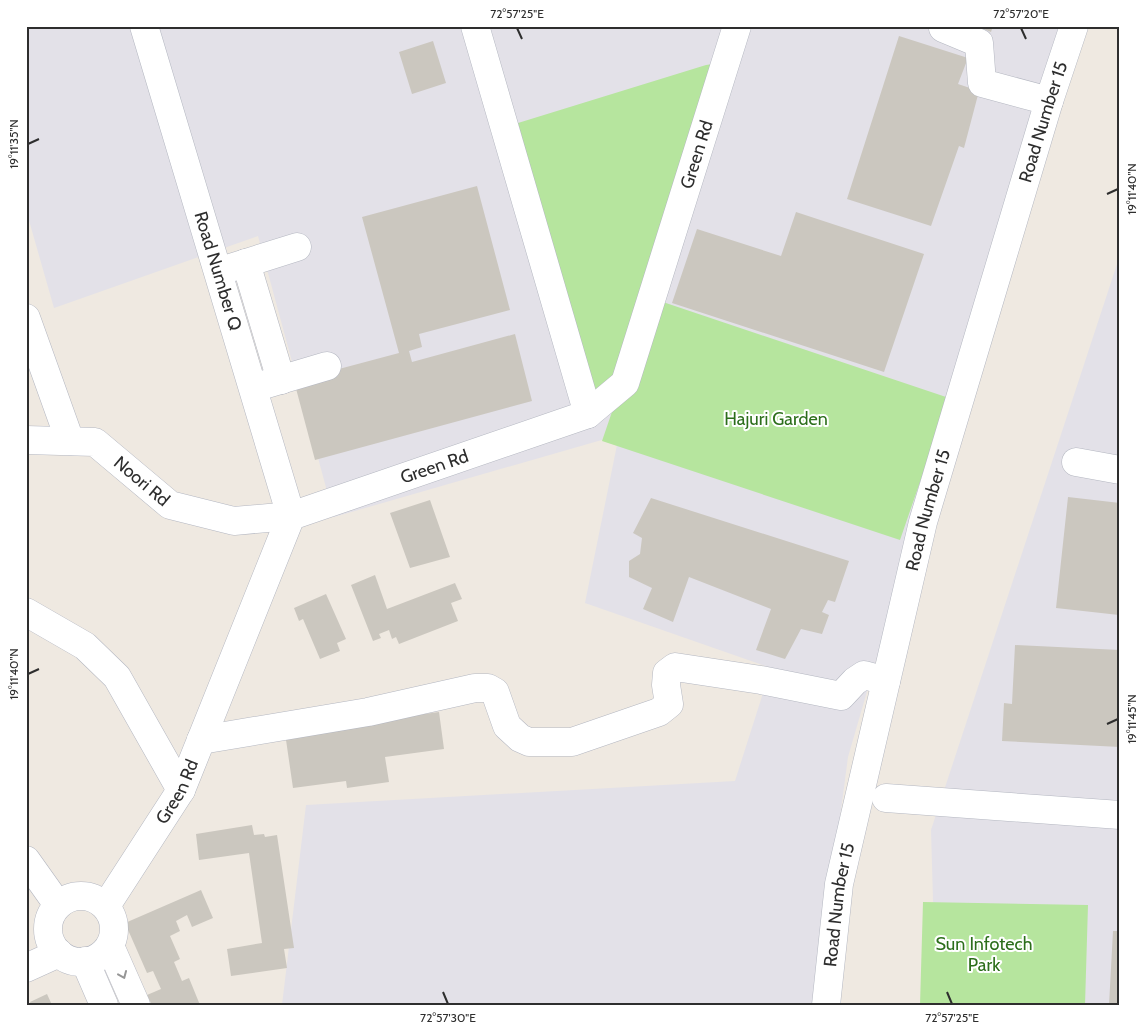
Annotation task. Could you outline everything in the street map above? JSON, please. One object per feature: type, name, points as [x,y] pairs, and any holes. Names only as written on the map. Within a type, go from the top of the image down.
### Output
[{"type":"street","name":"Road Number Q","points":[[144,26],[291,516]]},
{"type":"street","points":[[475,26],[588,414]]},
{"type":"street","name":"Green Rd","points":[[106,906],[181,790],[291,516],[588,414],[625,383],[737,26]]},
{"type":"street","name":"Road Number 15","points":[[826,1005],[839,884],[922,522],[1049,101],[1074,26]]},
{"type":"street","points":[[943,28],[979,43],[982,83],[1049,101]]},
{"type":"street","points":[[218,272],[298,247]]},
{"type":"street","points":[[246,264],[281,380]]},
{"type":"street","points":[[26,318],[70,441]]},
{"type":"street","points":[[252,388],[327,366]]},
{"type":"street","name":"Noori Rd","points":[[26,440],[95,442],[170,505],[234,521],[291,516]]},
{"type":"street","points":[[1076,462],[1120,470]]},
{"type":"street","points":[[26,612],[85,646],[117,677],[181,790]]},
{"type":"street","points":[[201,740],[368,712],[475,688],[488,688],[496,692],[508,726],[520,738],[529,742],[572,742],[659,712],[669,704],[666,685],[667,673],[675,667],[761,680],[841,696],[855,681],[864,675],[886,681]]},
{"type":"street","points":[[886,798],[1120,815]]},
{"type":"street","points":[[26,860],[58,905]]},
{"type":"street","points":[[88,896],[106,906],[112,915],[114,936],[110,946],[103,954],[94,960],[71,961],[58,953],[49,937],[48,926],[51,914],[58,905],[66,899],[88,896]]},
{"type":"street","points":[[110,946],[136,1005]]},
{"type":"street","points":[[26,968],[58,953]]},
{"type":"street","points":[[85,961],[104,1005]]},
{"type":"shaded area","points":[[26,26],[1060,26],[848,757],[815,1005],[282,1005],[306,805],[735,781],[771,668],[585,603],[619,435],[334,517],[258,236],[54,308],[26,210]]},
{"type":"shaded area","points":[[1120,255],[1120,1005],[936,1005],[931,830]]},
{"type":"green space","points":[[720,63],[613,382],[593,398],[518,123],[706,65]]},
{"type":"green space","name":"Hajuri Garden","points":[[651,298],[949,398],[900,540],[602,441]]},
{"type":"green space","name":"Sun Infotech Park","points":[[923,902],[1088,905],[1085,1005],[920,1005]]},
{"type":"building","points":[[976,26],[993,26],[991,32]]},
{"type":"building","points":[[899,36],[968,58],[958,84],[979,91],[964,148],[959,146],[931,226],[847,199]]},
{"type":"building","points":[[433,41],[446,83],[412,94],[399,52]]},
{"type":"building","points":[[477,186],[510,310],[419,334],[422,347],[409,351],[412,362],[515,334],[532,401],[315,460],[294,381],[399,353],[362,217]]},
{"type":"building","points":[[796,212],[924,254],[884,372],[672,303],[697,229],[781,256]]},
{"type":"building","points":[[1068,497],[1120,503],[1119,615],[1056,608]]},
{"type":"building","points":[[651,498],[849,561],[835,602],[828,600],[822,612],[829,615],[822,634],[801,629],[785,659],[756,650],[771,609],[689,577],[673,622],[643,609],[652,588],[629,577],[629,561],[640,554],[642,538],[633,533]]},
{"type":"building","points":[[430,500],[450,557],[410,568],[390,513]]},
{"type":"building","points":[[375,575],[387,609],[455,583],[462,599],[451,603],[458,621],[399,644],[396,637],[392,639],[389,630],[379,634],[381,638],[373,641],[351,585]]},
{"type":"building","points":[[326,594],[346,639],[337,643],[340,651],[320,659],[303,619],[299,621],[294,608]]},
{"type":"building","points":[[1015,645],[1120,650],[1120,747],[1002,741],[1004,703],[1012,704]]},
{"type":"building","points":[[439,712],[444,749],[385,757],[389,782],[347,788],[346,781],[293,788],[285,733]]},
{"type":"building","points":[[252,825],[254,835],[264,834],[265,837],[277,835],[294,948],[284,949],[287,968],[231,976],[227,949],[262,943],[249,853],[199,860],[196,834]]},
{"type":"building","points":[[201,890],[213,918],[192,927],[187,915],[176,921],[180,931],[170,936],[180,959],[174,962],[182,981],[189,978],[200,1005],[152,1005],[147,995],[161,989],[153,971],[147,973],[125,923]]},
{"type":"building","points":[[1113,931],[1120,931],[1120,1005],[1109,1005]]},
{"type":"building","points":[[47,994],[52,1005],[31,1005],[30,1002]]}]
